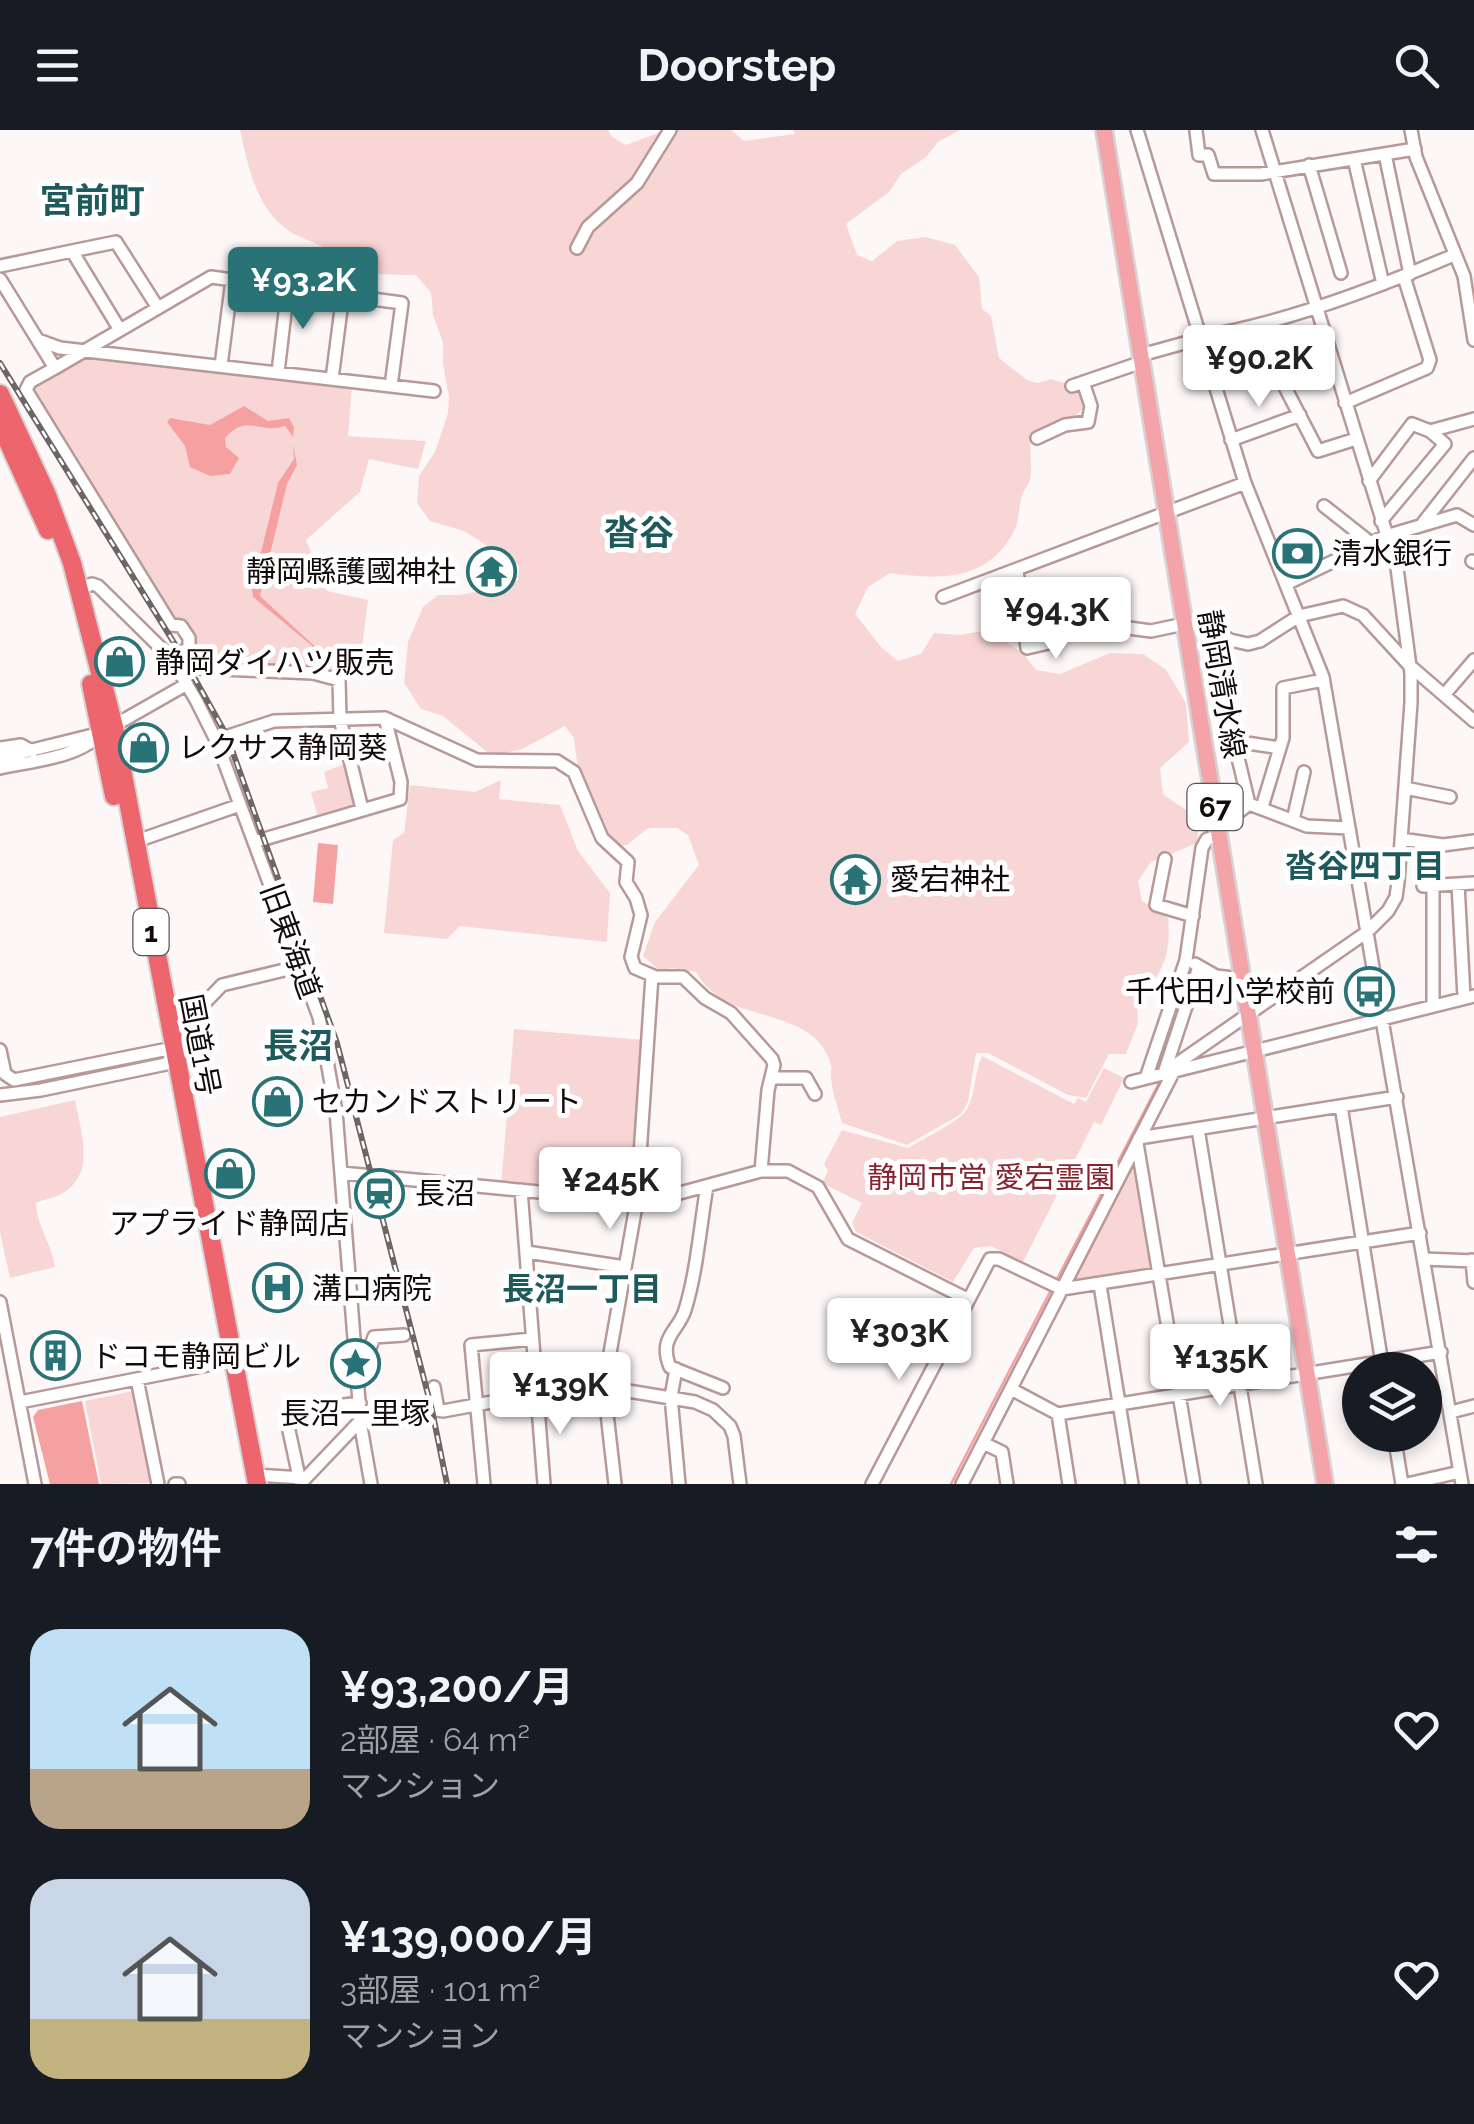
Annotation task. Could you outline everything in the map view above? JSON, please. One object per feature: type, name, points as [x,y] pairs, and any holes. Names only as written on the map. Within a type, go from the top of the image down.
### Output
[{"type":"highway","name":"国道1号","points":[[0,394],[6,432],[70,593],[107,730],[134,842],[166,1015],[167,1056]]},
{"type":"highway","name":"国道1号","points":[[6,432],[47,496],[79,588],[167,1056],[253,1481]]},
{"type":"main road","name":"静岡清水線","points":[[1104,130],[1325,1484]]},
{"type":"street","points":[[577,248],[588,227],[637,183],[670,130]]},
{"type":"street","points":[[1138,130],[1245,484],[1323,680],[1441,1352]]},
{"type":"street","points":[[1169,1072],[1367,932],[1396,898],[1411,703],[1410,665],[1396,568],[1262,130]]},
{"type":"street","points":[[1411,130],[1464,276],[1474,340]]},
{"type":"street","points":[[1196,131],[1199,156],[1208,155],[1214,174],[1260,174],[1415,149]]},
{"type":"street","points":[[1345,403],[1427,368],[1430,360],[1407,275],[1385,154]]},
{"type":"street","points":[[1354,159],[1382,284]]},
{"type":"street","points":[[1310,165],[1341,273]]},
{"type":"street","points":[[0,266],[116,242],[158,308]]},
{"type":"street","points":[[72,251],[120,330]]},
{"type":"street","points":[[1037,438],[1065,426],[1088,422],[1091,406],[1078,384],[1198,338],[1260,324],[1382,284],[1454,255]]},
{"type":"street","points":[[172,658],[190,644],[184,630],[171,625],[26,390],[30,382],[210,278],[402,303],[390,386]]},
{"type":"street","points":[[0,280],[55,368]]},
{"type":"street","points":[[221,366],[232,280]]},
{"type":"street","points":[[278,372],[288,287]]},
{"type":"street","points":[[332,379],[344,294]]},
{"type":"street","points":[[1260,324],[1273,364],[1318,451],[1356,439]]},
{"type":"street","points":[[37,340],[50,347],[434,391]]},
{"type":"street","points":[[1231,440],[1300,415]]},
{"type":"street","points":[[1430,431],[1474,418]]},
{"type":"street","points":[[1369,481],[1412,424],[1430,431],[1445,444],[1381,520]]},
{"type":"street","points":[[1423,524],[1474,458]]},
{"type":"street","points":[[943,597],[1245,484]]},
{"type":"street","points":[[1324,506],[1371,543]]},
{"type":"street","points":[[1286,584],[1386,536],[1457,515],[1472,520]]},
{"type":"street","points":[[1017,570],[1027,648],[1052,642],[1057,633],[1114,626],[1151,630],[1184,624],[1206,625],[1230,640],[1248,644],[1260,641],[1299,616],[1343,606],[1363,615],[1410,665],[1474,721]]},
{"type":"street","name":"旧東海道","points":[[79,588],[98,586],[172,658],[216,740],[301,966],[327,1048],[342,1173],[361,1421],[371,1484]]},
{"type":"street","points":[[186,650],[197,668],[313,673],[339,680],[340,719],[362,809]]},
{"type":"street","points":[[1444,695],[1474,660]]},
{"type":"street","points":[[1146,1078],[1186,960],[1202,848],[1207,839],[1256,805],[1283,738],[1283,688],[1323,680]]},
{"type":"street","points":[[0,768],[92,732],[107,730],[187,684]]},
{"type":"street","points":[[254,842],[400,799],[386,718]]},
{"type":"street","points":[[216,740],[274,721],[386,718],[477,760],[548,760],[564,764],[574,772],[602,838],[628,862],[626,882],[641,915],[632,963],[640,973],[682,977],[730,1013],[772,1058],[761,1171]]},
{"type":"street","points":[[1280,748],[1234,741],[1256,805],[1306,826],[1349,828]]},
{"type":"street","points":[[0,748],[20,744],[32,756]]},
{"type":"street","points":[[0,758],[32,756]]},
{"type":"street","points":[[0,776],[26,769],[32,756]]},
{"type":"street","points":[[1293,820],[1304,772]]},
{"type":"street","points":[[1404,788],[1450,797]]},
{"type":"street","points":[[134,842],[240,805]]},
{"type":"street","points":[[1401,839],[1444,845],[1474,841]]},
{"type":"street","points":[[1164,859],[1156,906],[1193,916]]},
{"type":"street","points":[[1433,1005],[1428,886],[1474,883]]},
{"type":"street","points":[[1131,1082],[1469,996],[1458,884]]},
{"type":"street","points":[[1186,960],[1216,976],[1242,978]]},
{"type":"street","points":[[166,1015],[199,1009],[222,985],[301,966]]},
{"type":"street","points":[[962,1484],[1011,1389],[1056,1287],[1138,1140],[1169,1072],[1199,967]]},
{"type":"street","points":[[614,1484],[604,1387],[637,1200],[652,976]]},
{"type":"street","points":[[0,1050],[5,1074],[28,1079],[167,1056]]},
{"type":"street","points":[[0,1094],[42,1090],[167,1056]]},
{"type":"street","points":[[0,1094],[9,1077]]},
{"type":"street","points":[[772,1078],[806,1078],[815,1094]]},
{"type":"street","points":[[1138,1140],[1396,1097]]},
{"type":"street","points":[[1341,1106],[1381,1352]]},
{"type":"street","points":[[1198,1129],[1256,1484]]},
{"type":"street","points":[[1138,1140],[1194,1484]]},
{"type":"street","points":[[342,1173],[637,1200],[761,1171],[788,1171],[810,1181],[824,1195],[848,1239],[967,1299]]},
{"type":"street","points":[[707,1186],[684,1315],[669,1334],[668,1363],[723,1388]]},
{"type":"street","points":[[522,1190],[544,1484]]},
{"type":"street","points":[[872,1484],[990,1259],[999,1259],[1056,1287],[1100,1286],[1420,1234]]},
{"type":"street","points":[[527,1252],[625,1267]]},
{"type":"street","points":[[1424,1259],[1473,1260],[1474,1282]]},
{"type":"street","points":[[1100,1286],[1132,1484]]},
{"type":"street","points":[[0,1302],[36,1484]]},
{"type":"street","points":[[356,1362],[366,1359],[374,1337],[404,1335]]},
{"type":"street","points":[[484,1484],[471,1345],[532,1339]]},
{"type":"street","points":[[1397,1452],[1404,1484],[1461,1478],[1442,1358]]},
{"type":"street","points":[[20,1402],[228,1360]]},
{"type":"street","points":[[676,1369],[671,1397],[679,1484]]},
{"type":"street","points":[[1011,1389],[1058,1414],[1342,1370]]},
{"type":"street","points":[[137,1379],[158,1484]]},
{"type":"street","points":[[253,1481],[300,1480],[361,1421],[604,1387],[704,1404],[730,1426],[740,1484]]},
{"type":"street","points":[[434,1388],[438,1410]]},
{"type":"street","points":[[303,1410],[360,1403]]},
{"type":"street","points":[[1451,1412],[1474,1406]]},
{"type":"street","points":[[1058,1414],[1069,1484]]},
{"type":"street","points":[[288,1426],[300,1480]]},
{"type":"street","points":[[983,1443],[1002,1452],[1007,1484]]},
{"type":"green space","points":[[240,130],[608,130],[626,145],[666,130],[731,130],[744,141],[795,134],[793,130],[960,130],[938,142],[926,157],[901,174],[889,192],[846,224],[857,255],[872,261],[897,241],[926,237],[955,245],[979,277],[982,309],[991,316],[999,358],[1027,380],[1038,383],[1051,379],[1078,387],[1083,409],[1067,423],[1032,432],[1030,479],[1021,498],[1016,527],[991,560],[961,574],[926,577],[890,573],[868,587],[855,614],[882,648],[898,661],[921,654],[934,633],[959,635],[988,630],[1023,653],[1036,670],[1060,674],[1110,653],[1143,654],[1166,670],[1186,703],[1189,742],[1160,768],[1163,794],[1194,818],[1197,843],[1151,862],[1138,881],[1142,901],[1168,918],[1166,955],[1137,1005],[1138,1023],[1126,1054],[1109,1054],[1086,1098],[1068,1095],[988,1053],[976,1053],[968,1102],[961,1114],[907,1145],[842,1123],[830,1062],[820,1044],[806,1031],[727,1001],[709,989],[696,972],[672,968],[660,971],[643,956],[655,922],[699,865],[688,835],[677,828],[648,828],[627,845],[609,847],[580,786],[574,738],[565,726],[522,749],[492,756],[443,716],[421,709],[404,683],[408,642],[423,607],[438,595],[506,586],[518,580],[519,566],[464,531],[430,521],[417,503],[419,476],[435,452],[448,413],[443,342],[433,315],[431,293],[416,275],[376,273],[347,266],[321,246],[280,224],[256,188]]},
{"type":"green space","points":[[89,354],[352,385],[348,436],[426,441],[418,469],[369,459],[360,492],[306,540],[327,591],[368,600],[362,648],[328,672],[200,662],[31,387]]},
{"type":"green space","points":[[347,763],[358,806],[321,819],[311,792],[328,788],[324,772]]},
{"type":"green space","points":[[501,780],[499,799],[560,805],[578,851],[610,893],[607,942],[460,926],[447,939],[384,933],[393,840],[404,833],[410,785],[475,792]]},
{"type":"green space","points":[[514,1029],[644,1040],[630,1196],[501,1185]]},
{"type":"green space","name":"静岡市営 愛宕霊園","points":[[982,1056],[1074,1104],[1078,1098],[1086,1102],[1104,1068],[1124,1078],[1101,1125],[1094,1122],[1023,1262],[991,1246],[974,1248],[953,1282],[856,1232],[852,1223],[862,1203],[822,1183],[828,1171],[824,1164],[842,1130],[908,1148],[949,1125],[967,1109]]},
{"type":"green space","points":[[75,1100],[84,1149],[81,1172],[63,1193],[36,1203],[55,1267],[10,1278],[0,1232],[0,1117]]},
{"type":"green space","points":[[1134,1165],[1155,1272],[1078,1284],[1074,1280]]},
{"type":"green space","points":[[133,1391],[151,1483],[101,1484],[85,1401]]},
{"type":"shaded area","points":[[244,406],[268,421],[289,418],[294,427],[293,437],[285,426],[240,426],[225,438],[226,447],[239,458],[230,474],[210,476],[190,467],[185,446],[167,422],[170,418],[210,425]]},
{"type":"shaded area","points":[[293,444],[297,465],[287,484],[260,596],[334,664],[253,597],[278,483],[294,459]]},
{"type":"shaded area","points":[[318,843],[338,845],[333,904],[313,902]]},
{"type":"shaded area","points":[[82,1401],[99,1484],[50,1484],[33,1417],[38,1410]]},
{"type":"waterway","points":[[1056,1281],[1159,1083]]},
{"type":"waterway","points":[[951,1484],[1052,1288]]},
{"type":"railway","points":[[0,363],[181,654],[227,736],[337,1043],[432,1410],[447,1484]]},
{"type":"place","name":"清水銀行","points":[[1297,553]]},
{"type":"place","name":"靜岡縣護國神社","points":[[491,571]]},
{"type":"place","name":"静岡ダイハツ販売","points":[[120,662]]},
{"type":"place","name":"レクサス静岡葵","points":[[143,747]]},
{"type":"place","name":"愛宕神社","points":[[855,879]]},
{"type":"place","name":"千代田小学校前","points":[[1370,991]]},
{"type":"place","name":"セカンドストリート","points":[[277,1101]]},
{"type":"place","name":"アプライド静岡店","points":[[229,1174]]},
{"type":"place","name":"長沼","points":[[380,1193]]},
{"type":"place","name":"溝口病院","points":[[277,1288]]},
{"type":"place","name":"ドコモ静岡ビル","points":[[56,1356]]},
{"type":"place","name":"長沼一里塚","points":[[355,1364]]},
{"type":"district","name":"宮前町","points":[[92,200]]},
{"type":"district","name":"沓谷","points":[[639,532]]},
{"type":"district","name":"沓谷四丁目","points":[[1365,865]]},
{"type":"district","name":"長沼","points":[[298,1045]]},
{"type":"district","name":"長沼一丁目","points":[[582,1288]]}]
